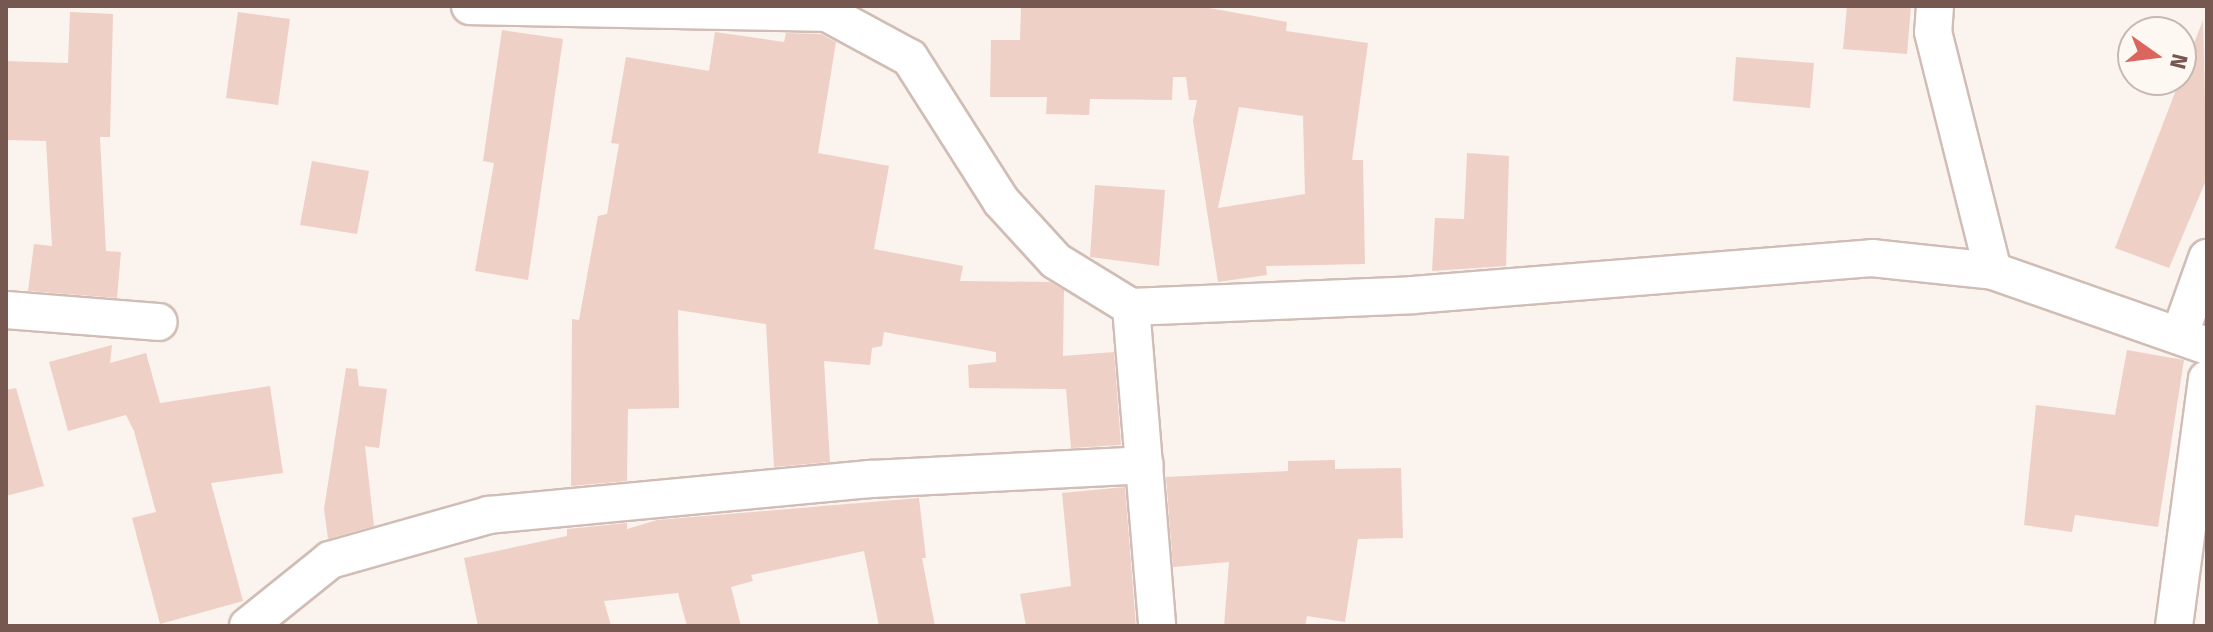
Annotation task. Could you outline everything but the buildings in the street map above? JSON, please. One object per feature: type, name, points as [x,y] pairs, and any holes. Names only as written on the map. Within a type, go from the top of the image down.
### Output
[{"type":"street","points":[[470,6],[827,9],[910,58],[1001,201],[1056,261],[1131,307],[1413,295],[1872,258],[1993,271],[2193,340],[2207,258]]},
{"type":"street","points":[[1935,6],[1933,32],[1993,271]]},
{"type":"street","points":[[1131,307],[1157,626]]},
{"type":"street","points":[[6,310],[159,322]]},
{"type":"street","points":[[2174,626],[2207,379]]},
{"type":"street","points":[[248,626],[330,560],[489,515],[870,479],[1145,465]]}]
